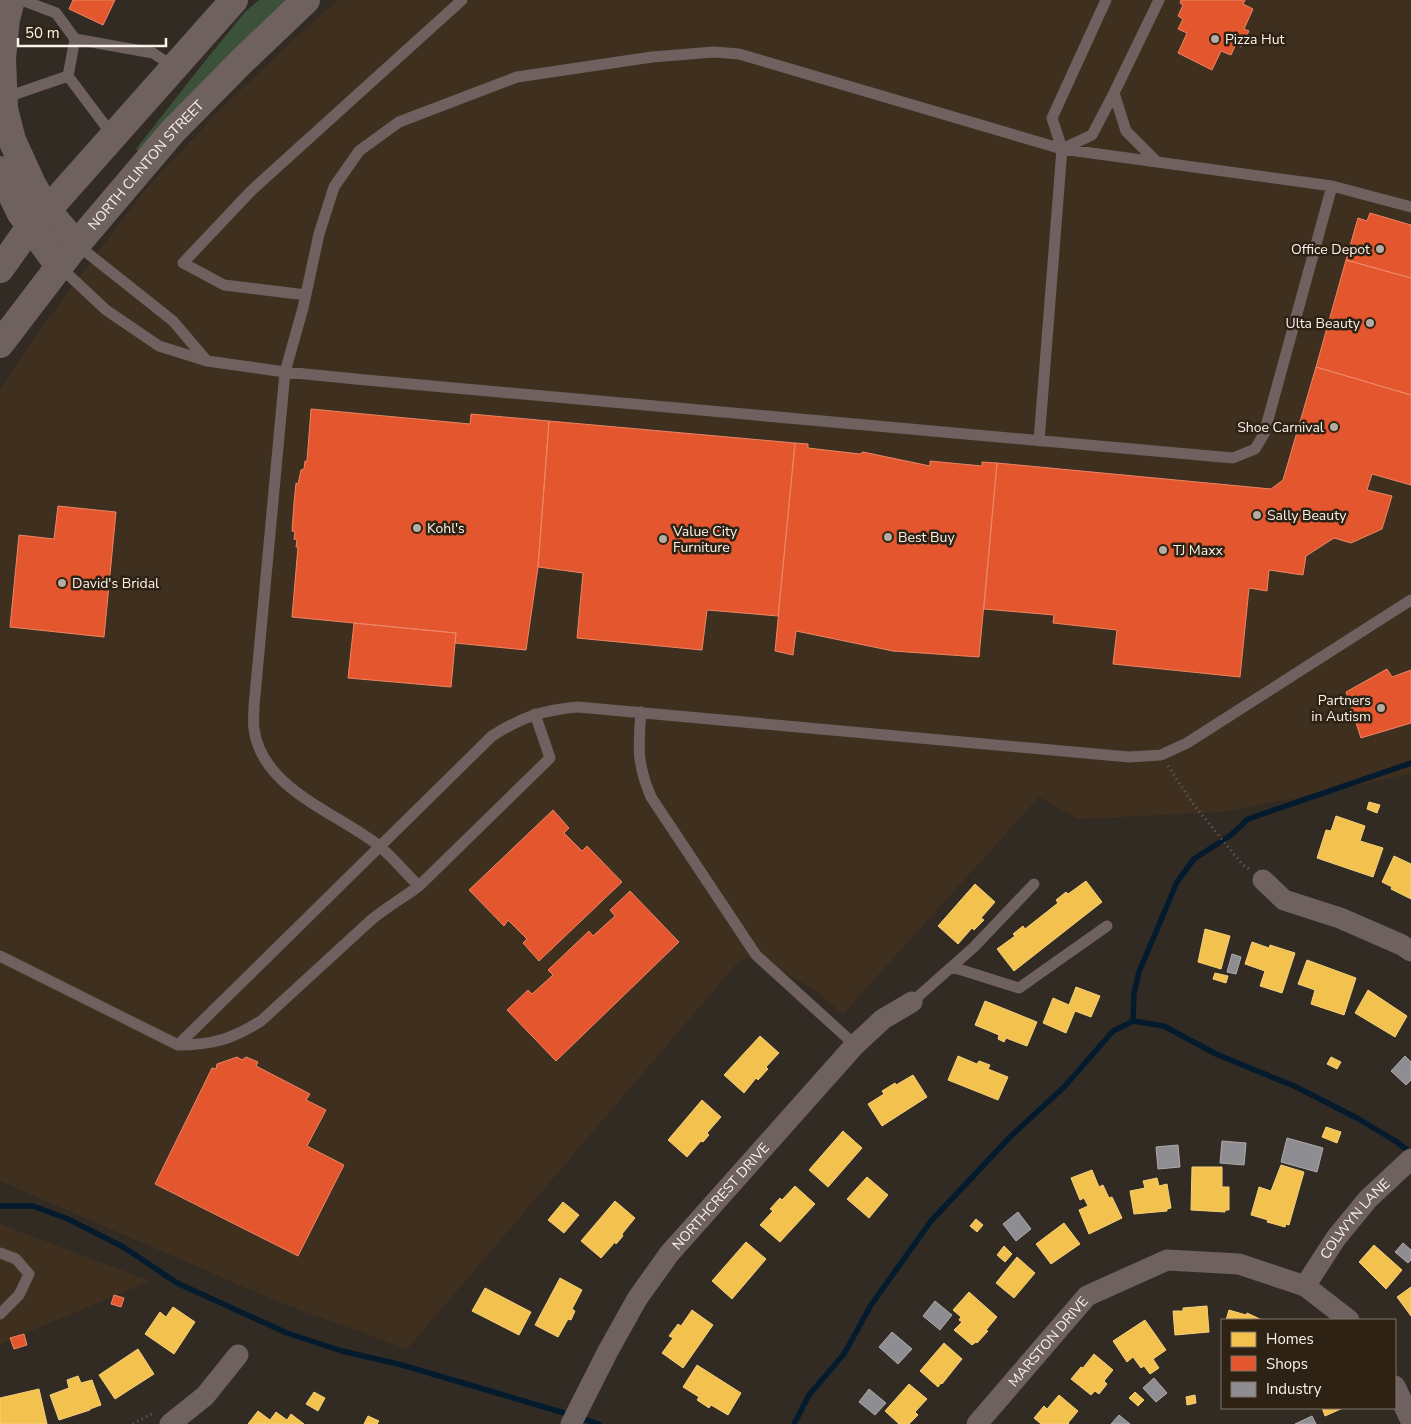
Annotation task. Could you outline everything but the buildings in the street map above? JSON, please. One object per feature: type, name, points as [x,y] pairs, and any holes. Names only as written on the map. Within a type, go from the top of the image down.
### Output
[{"type":"main road","points":[[10,0],[2,58],[4,109],[12,140],[32,184],[39,218],[59,266]]},
{"type":"main road","points":[[0,269],[39,218],[234,0]]},
{"type":"main road","name":"NORTH CLINTON STREET","points":[[0,344],[76,244],[173,131],[306,0]]},
{"type":"main road","points":[[0,170],[20,212],[39,218],[76,244]]},
{"type":"street","points":[[1263,880],[1284,900],[1340,918],[1402,945],[1411,951]]},
{"type":"street","name":"NORTHCREST DRIVE","points":[[571,1424],[637,1299],[669,1254],[855,1045],[883,1019],[912,1002]]},
{"type":"street","name":"COLWYN LANE","points":[[1305,1286],[1336,1238],[1368,1199],[1405,1165]]},
{"type":"street","name":"MARSTON DRIVE","points":[[977,1424],[1087,1296],[1167,1260],[1239,1264],[1305,1286],[1348,1319]]},
{"type":"street","points":[[170,1424],[205,1396],[238,1355]]},
{"type":"street","points":[[1396,1388],[1411,1422]]},
{"type":"lane","points":[[22,0],[56,13],[75,39],[153,53],[174,67]]},
{"type":"lane","points":[[306,295],[224,285],[183,263],[251,191],[462,0]]},
{"type":"lane","points":[[1039,441],[1062,149],[1052,118],[1106,0]]},
{"type":"lane","points":[[1062,149],[1092,135],[1114,94],[1158,0]]},
{"type":"lane","points":[[75,39],[68,76],[113,136]]},
{"type":"lane","points":[[419,886],[379,846],[285,784],[270,768],[260,749],[254,728],[254,706],[285,372],[306,295],[319,234],[334,187],[359,151],[400,122],[519,77],[652,58],[714,52],[738,54],[1062,149],[1332,186],[1411,207]]},
{"type":"lane","points":[[3,98],[68,76]]},
{"type":"lane","points":[[1114,94],[1126,131],[1156,162]]},
{"type":"lane","points":[[59,266],[106,310],[159,346],[207,361],[285,372],[1233,458],[1255,449],[1264,434],[1332,186]]},
{"type":"lane","points":[[76,244],[173,321],[207,361]]},
{"type":"lane","points":[[178,1045],[492,736],[513,722],[535,714],[556,709],[578,707],[1129,757],[1161,755],[1187,744],[1411,600]]},
{"type":"lane","points":[[641,712],[639,757],[642,776],[651,797],[756,955],[855,1045]]},
{"type":"lane","points":[[0,956],[178,1045],[202,1045],[225,1039],[244,1031],[261,1021],[370,921],[387,907],[401,900],[419,886],[550,758],[535,714]]},
{"type":"lane","points":[[912,1002],[974,947],[1034,884]]},
{"type":"lane","points":[[952,967],[1019,988],[1107,926]]},
{"type":"lane","points":[[0,1253],[16,1259],[29,1274],[19,1295],[1,1314]]},
{"type":"path","points":[[1161,755],[1194,805],[1228,847],[1242,864],[1263,880]]},
{"type":"shaded area","points":[[338,0],[1411,0],[1411,774],[1224,812],[1078,819],[1039,797],[843,1014],[814,990],[756,955],[739,961],[407,1349],[281,1303],[0,1181],[0,390],[34,338],[144,191],[220,110]]},
{"type":"shaded area","points":[[0,1224],[150,1281],[0,1344]]},
{"type":"green space","points":[[259,0],[289,0],[140,152],[136,149],[245,12]]},
{"type":"waterway","points":[[1133,1021],[1134,993],[1139,972],[1177,882],[1194,859],[1231,835],[1248,819],[1411,763]]},
{"type":"waterway","points":[[794,1424],[809,1395],[844,1354],[871,1305],[931,1221],[1010,1137],[1065,1086],[1113,1031],[1133,1021],[1164,1026],[1216,1054],[1294,1086],[1357,1118],[1397,1142],[1411,1153]]},
{"type":"waterway","points":[[0,1206],[33,1206],[68,1219],[125,1248],[177,1283],[287,1333],[342,1351],[402,1365],[571,1415]]},
{"type":"waterway","points":[[580,1418],[599,1424]]},
{"type":"place","name":"Pizza Hut","points":[[1215,39]]},
{"type":"place","name":"Office Depot","points":[[1380,249]]},
{"type":"place","name":"Ulta Beauty","points":[[1370,323]]},
{"type":"place","name":"Shoe Carnival","points":[[1334,427]]},
{"type":"place","name":"Sally Beauty","points":[[1257,515]]},
{"type":"place","name":"Kohl's","points":[[417,528]]},
{"type":"place","name":"Best Buy","points":[[888,537]]},
{"type":"place","name":"Value City Furniture","points":[[663,539]]},
{"type":"place","name":"TJ Maxx","points":[[1163,550]]},
{"type":"place","name":"David's Bridal","points":[[62,583]]},
{"type":"place","name":"Partners in Autism","points":[[1381,708]]}]
